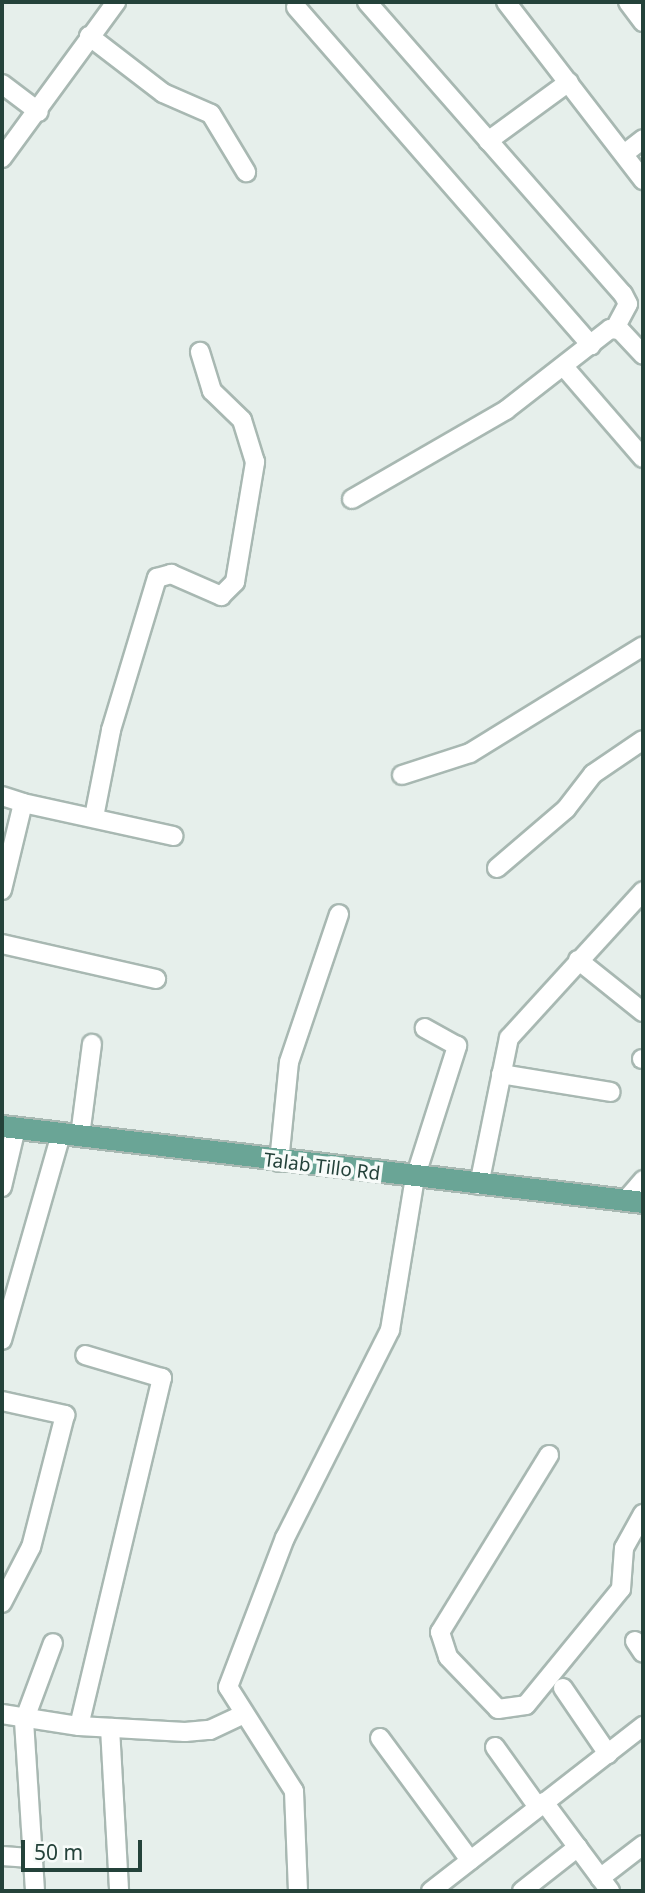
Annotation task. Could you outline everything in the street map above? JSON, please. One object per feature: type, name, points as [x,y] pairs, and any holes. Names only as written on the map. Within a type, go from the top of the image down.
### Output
[{"type":"main road","name":"Talab Tillo Rd","points":[[9,1127],[279,1162],[634,1201]]},
{"type":"street","points":[[3,154],[39,112],[89,36],[116,2]]},
{"type":"street","points":[[352,499],[565,368],[615,328],[627,300],[367,2]]},
{"type":"street","points":[[506,2],[643,180]]},
{"type":"street","points":[[296,7],[591,345]]},
{"type":"street","points":[[89,36],[137,73],[211,114],[246,172]]},
{"type":"street","points":[[488,141],[569,82]]},
{"type":"street","points":[[2,84],[39,112]]},
{"type":"street","points":[[624,154],[643,139]]},
{"type":"street","points":[[615,328],[643,355]]},
{"type":"street","points":[[94,817],[111,730],[157,578],[172,574],[221,596],[232,591],[255,461],[242,420],[212,391],[200,352]]},
{"type":"street","points":[[565,368],[643,458]]},
{"type":"street","points":[[402,775],[470,753],[643,646]]},
{"type":"street","points":[[497,868],[566,809],[593,774],[643,740]]},
{"type":"street","points":[[2,796],[173,836]]},
{"type":"street","points":[[2,890],[23,803]]},
{"type":"street","points":[[478,1185],[512,1033],[643,891]]},
{"type":"street","points":[[279,1162],[289,1062],[339,914]]},
{"type":"street","points":[[2,944],[156,979]]},
{"type":"street","points":[[578,960],[643,1012]]},
{"type":"street","points":[[298,1891],[294,1791],[229,1721],[228,1692],[233,1669],[285,1538],[390,1330],[415,1178],[457,1046],[425,1028]]},
{"type":"street","points":[[2,1340],[71,1135],[92,1044]]},
{"type":"street","points":[[501,1074],[611,1092]]},
{"type":"street","points":[[2,1187],[9,1127]]},
{"type":"street","points":[[634,1201],[643,1180]]},
{"type":"street","points":[[79,1726],[162,1378],[85,1355]]},
{"type":"street","points":[[2,1401],[65,1415],[31,1547],[2,1603]]},
{"type":"street","points":[[549,1455],[440,1632],[448,1657],[498,1709],[526,1704],[621,1589],[624,1548],[643,1514]]},
{"type":"street","points":[[35,1891],[24,1721],[53,1643]]},
{"type":"street","points":[[563,1688],[608,1754]]},
{"type":"street","points":[[2,1714],[24,1721],[79,1726],[194,1731],[229,1721]]},
{"type":"street","points":[[431,1891],[643,1727]]},
{"type":"street","points":[[110,1728],[119,1891]]},
{"type":"street","points":[[380,1738],[471,1860]]},
{"type":"street","points":[[495,1747],[578,1847],[605,1884],[643,1844]]},
{"type":"street","points":[[522,1891],[578,1847]]},
{"type":"street","points":[[2,1856],[34,1858]]}]
